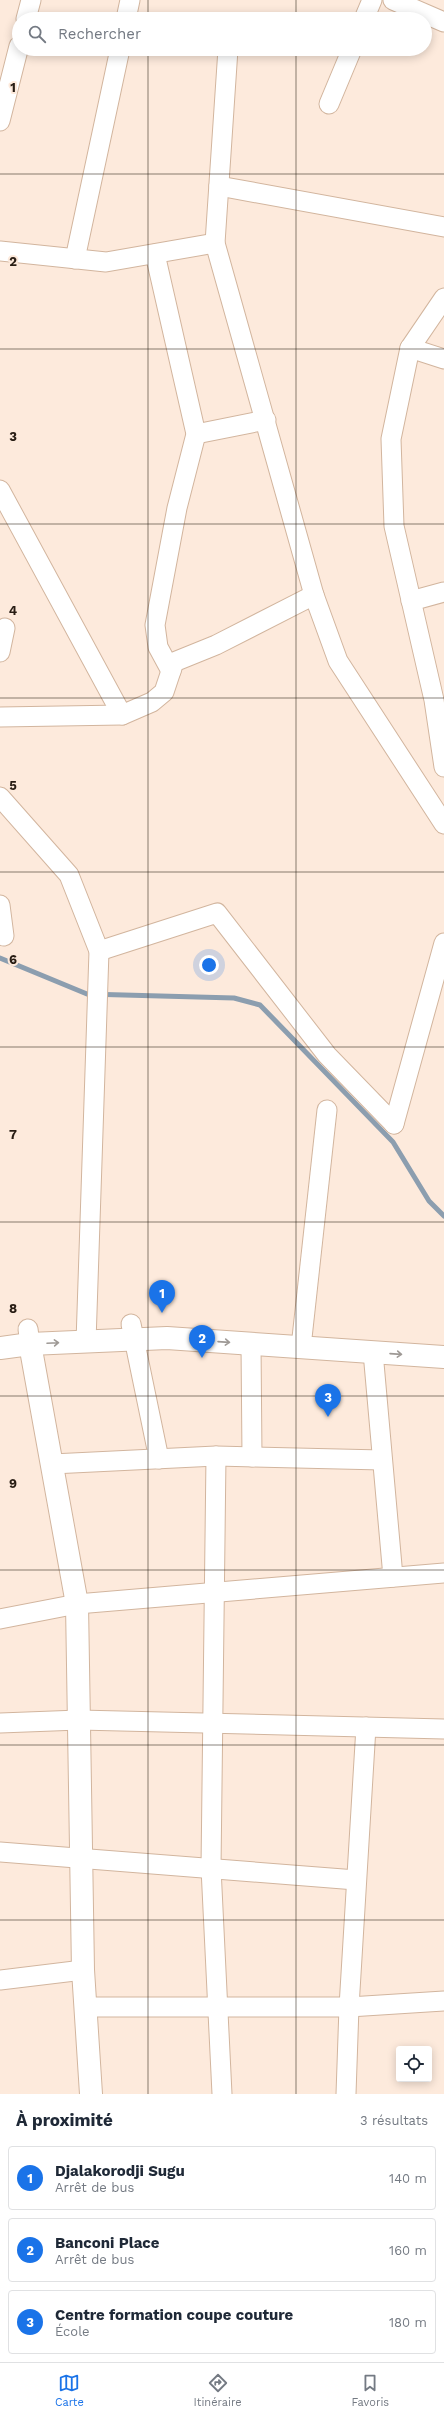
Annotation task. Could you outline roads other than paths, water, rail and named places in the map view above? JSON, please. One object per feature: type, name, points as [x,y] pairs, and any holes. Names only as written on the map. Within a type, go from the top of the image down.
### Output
[{"type":"main road","points":[[0,1333],[29,1337],[133,1332],[167,1323],[302,1340],[373,1352],[444,1357]]},
{"type":"main road","points":[[133,1332],[167,1338],[251,1344],[302,1340],[444,1342]]},
{"type":"main road","points":[[0,1348],[29,1337]]},
{"type":"main road","points":[[29,1337],[77,1604],[83,1970],[91,2094]]},
{"type":"street","points":[[27,12],[30,0]]},
{"type":"street","points":[[127,12],[130,0]]},
{"type":"street","points":[[367,12],[372,0]]},
{"type":"street","points":[[393,0],[425,12]]},
{"type":"street","points":[[432,15],[443,19]]},
{"type":"street","points":[[0,121],[16,56]]},
{"type":"street","points":[[75,259],[118,56]]},
{"type":"street","points":[[228,56],[215,243],[314,595],[338,661],[444,824]]},
{"type":"street","points":[[329,104],[349,56]]},
{"type":"street","points":[[219,186],[444,227]]},
{"type":"street","points":[[0,252],[106,262],[215,243]]},
{"type":"street","points":[[155,254],[196,434],[177,508],[155,625],[158,647],[171,671]]},
{"type":"street","points":[[444,298],[410,348],[392,439],[394,526],[411,600],[439,698],[444,767]]},
{"type":"street","points":[[410,348],[444,360]]},
{"type":"street","points":[[196,434],[266,420]]},
{"type":"street","points":[[0,490],[122,715]]},
{"type":"street","points":[[411,600],[444,592]]},
{"type":"street","points":[[0,717],[122,715],[152,702],[164,692],[174,662],[216,645],[314,595]]},
{"type":"street","points":[[0,652],[5,628]]},
{"type":"street","points":[[0,797],[69,874],[99,951],[86,1334]]},
{"type":"street","points":[[0,905],[4,936]]},
{"type":"street","points":[[99,951],[217,913],[328,1055],[394,1124],[444,943]]},
{"type":"street","points":[[302,1340],[327,1110]]},
{"type":"street","points":[[133,1332],[159,1459]]},
{"type":"street","points":[[251,1344],[252,1457]]},
{"type":"street","points":[[373,1352],[392,1577]]},
{"type":"street","points":[[216,1456],[211,1868],[222,2094]]},
{"type":"street","points":[[52,1464],[216,1456],[382,1460]]},
{"type":"street","points":[[0,1619],[77,1604],[444,1573]]},
{"type":"street","points":[[0,1723],[80,1720],[444,1729]]},
{"type":"street","points":[[346,2094],[349,2007],[366,1727]]},
{"type":"street","points":[[0,1852],[356,1880]]},
{"type":"street","points":[[0,1980],[83,1970]]},
{"type":"street","points":[[86,2007],[349,2007],[444,2001]]},
{"type":"waterway","points":[[0,958],[87,994],[234,998],[260,1005],[393,1142],[429,1201],[444,1216]]},
{"type":"place","name":"Djalakorodji Sugu","points":[[162,1313]]},
{"type":"place","name":"Banconi Place","points":[[202,1358]]},
{"type":"place","name":"Centre formation coupe couture","points":[[328,1417]]}]
